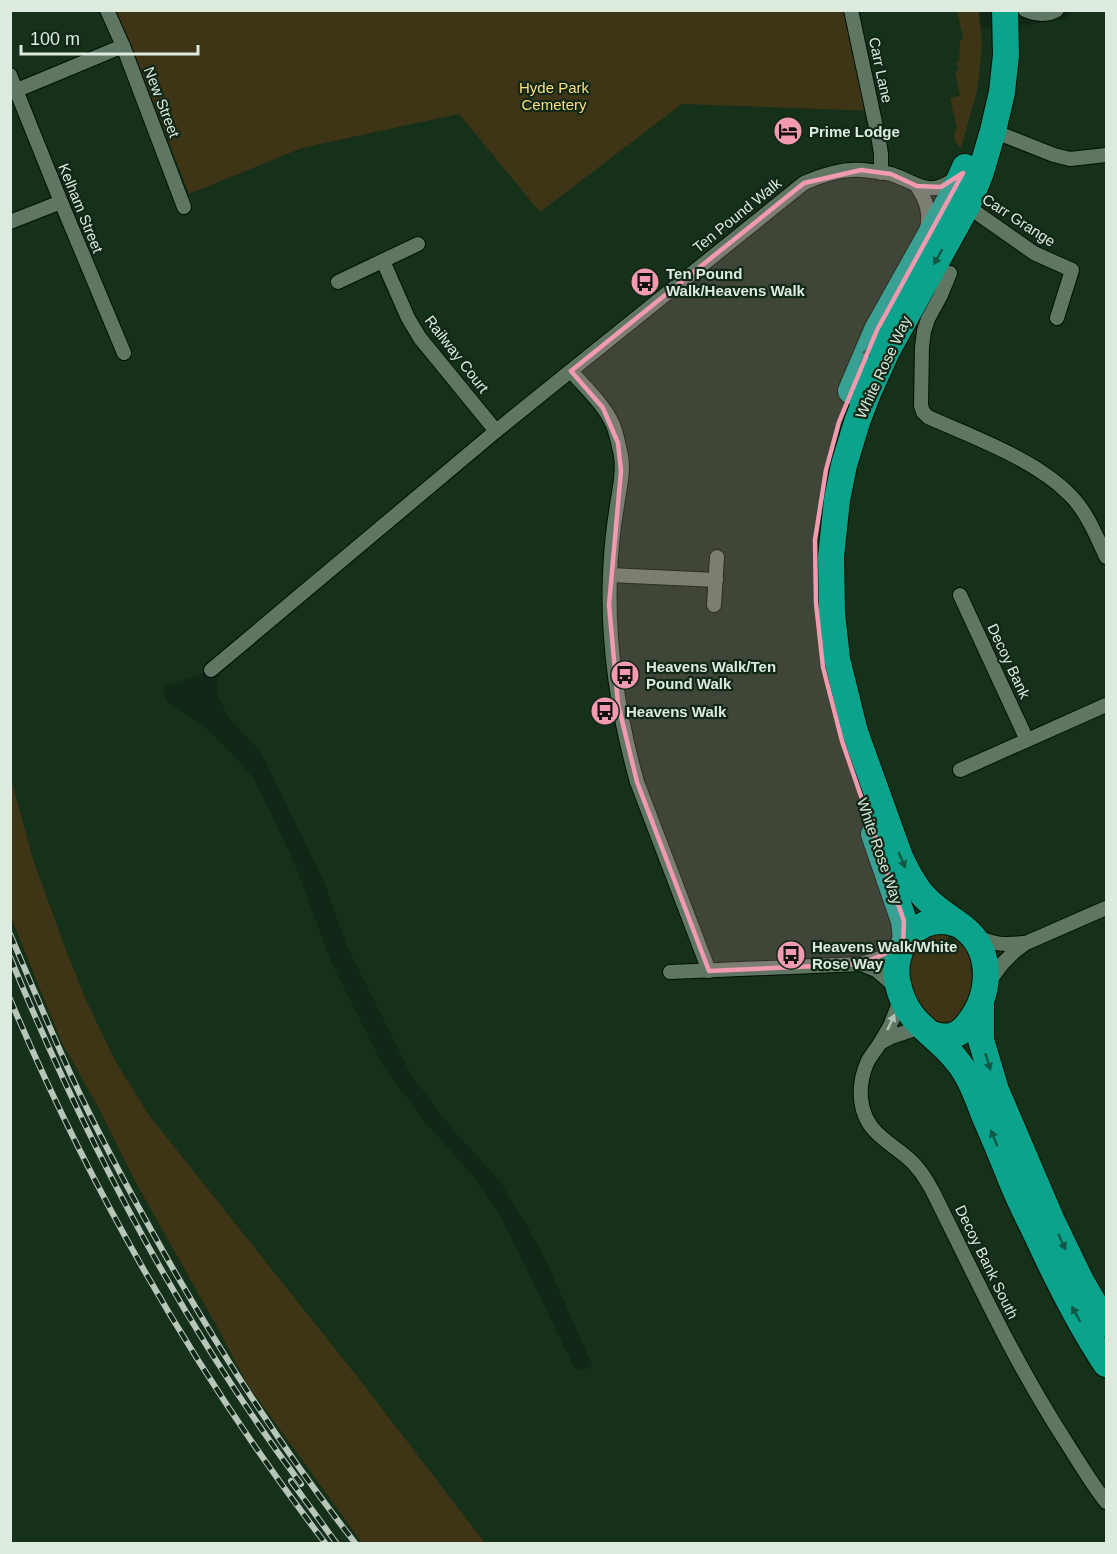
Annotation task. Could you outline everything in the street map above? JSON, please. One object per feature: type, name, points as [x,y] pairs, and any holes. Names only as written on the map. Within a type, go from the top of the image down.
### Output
[{"type":"highway","name":"White Rose Way","points":[[900,994],[896,971],[904,943],[904,921],[842,741],[823,667],[816,603],[815,540],[826,470],[839,422],[860,368],[877,330],[952,196],[975,140],[989,71],[987,10]]},
{"type":"highway","name":"White Rose Way","points":[[1005,10],[1006,56],[1002,92],[980,175],[967,206],[887,351],[865,402],[844,465],[837,500],[831,556],[832,613],[837,658],[855,732],[897,846],[909,875],[921,894],[975,939],[984,960],[987,979],[983,995],[981,1040],[996,1090],[1062,1241],[1081,1281],[1107,1324]]},
{"type":"highway","points":[[904,943],[910,934],[928,922],[948,920],[963,928]]},
{"type":"highway","points":[[900,994],[909,1012],[958,1061],[971,1082],[1015,1189],[1064,1294],[1107,1364]]},
{"type":"highway","points":[[926,1030],[942,1038],[951,1037],[963,1030],[975,1016],[983,995]]},
{"type":"street","name":"New Street","points":[[107,10],[184,207]]},
{"type":"street","name":"Carr Lane","points":[[851,10],[879,141],[881,173]]},
{"type":"street","points":[[1025,10],[1035,15],[1044,15],[1058,10]]},
{"type":"street","points":[[14,92],[123,46]]},
{"type":"street","name":"Kelham Street","points":[[10,75],[14,92],[124,353]]},
{"type":"street","points":[[993,132],[1070,159],[1107,155]]},
{"type":"street","name":"Ten Pound Walk","points":[[571,371],[804,183],[818,177],[861,170],[891,174],[917,186],[941,188],[963,173]]},
{"type":"street","points":[[917,186],[928,211],[926,243]]},
{"type":"street","points":[[10,222],[61,202]]},
{"type":"street","name":"Carr Grange","points":[[967,206],[1035,253],[1072,270],[1057,318]]},
{"type":"street","points":[[338,282],[418,244]]},
{"type":"street","name":"Railway Court","points":[[383,261],[408,318],[420,338],[496,431]]},
{"type":"street","points":[[950,273],[924,331],[921,405],[923,412],[928,417],[1003,451],[1052,479],[1070,495],[1094,528],[1107,557]]},
{"type":"street","points":[[211,670],[571,371],[603,408],[613,425],[622,460],[613,532],[609,605],[613,670],[618,704],[637,782],[709,971]]},
{"type":"street","points":[[714,605],[717,556]]},
{"type":"street","points":[[610,575],[716,580]]},
{"type":"street","name":"Decoy Bank","points":[[960,595],[1027,740]]},
{"type":"street","points":[[960,770],[1107,705]]},
{"type":"street","points":[[983,995],[1003,963],[1026,943],[1107,908]]},
{"type":"street","points":[[963,928],[989,943],[1003,945],[1026,943]]},
{"type":"street","points":[[670,972],[861,964],[890,955],[904,943]]},
{"type":"street","points":[[861,964],[876,970],[900,994]]},
{"type":"street","name":"Decoy Bank South","points":[[900,994],[890,1026],[868,1062],[863,1076],[861,1091],[863,1113],[867,1122],[884,1140],[910,1160],[926,1180],[1018,1362],[1047,1414],[1095,1488],[1107,1502]]},
{"type":"street","points":[[880,1043],[891,1037],[926,1030]]},
{"type":"highlighted area","points":[[861,170],[891,174],[917,186],[941,187],[963,173],[877,330],[839,422],[826,470],[815,540],[816,603],[823,667],[842,741],[904,921],[903,946],[861,964],[709,971],[637,782],[618,704],[609,605],[621,471],[618,443],[603,408],[571,371],[804,183]]},
{"type":"shaded area","points":[[10,11],[116,11],[189,194],[302,148],[459,114],[540,211],[682,104],[872,111],[849,11],[979,11],[981,28],[1013,27],[1066,19],[1073,11],[1106,11],[1106,1543],[485,1543],[364,1385],[149,1115],[116,1062],[87,1002],[66,950],[33,859],[11,778]],"holes":[[[224,667],[217,680],[218,698],[231,720],[262,754],[325,884],[346,944],[411,1075],[454,1131],[499,1180],[547,1263],[593,1367],[576,1371],[502,1219],[472,1175],[425,1122],[383,1066],[330,959],[294,862],[254,779],[208,730],[165,700],[164,686]]]},
{"type":"shaded area","points":[[10,918],[61,1041],[99,1109],[137,1185],[247,1384],[362,1543],[11,1543]]},
{"type":"green space","name":"Hyde Park Cemetery","points":[[116,11],[844,11],[872,111],[682,104],[540,212],[459,114],[302,148],[189,194]]},
{"type":"green space","points":[[957,11],[979,11],[982,47],[977,91],[961,148],[955,142],[954,134],[957,128],[950,98],[960,96],[955,72],[959,70],[956,63],[959,62],[960,40],[963,38]]},
{"type":"green space","points":[[11,778],[33,859],[66,950],[87,1002],[116,1062],[149,1115],[364,1385],[485,1543],[362,1543],[247,1384],[137,1185],[99,1109],[61,1041],[11,918]]},
{"type":"green space","points":[[935,932],[950,934],[947,941],[953,943],[958,938],[968,952],[973,966],[970,967],[974,980],[963,1011],[951,1021],[935,1026],[908,995],[912,954],[919,943]]},
{"type":"railway","points":[[10,934],[82,1099],[168,1260],[257,1405],[305,1476],[356,1544]]},
{"type":"railway","points":[[10,957],[71,1095],[139,1230],[216,1360],[257,1423],[301,1484]]},
{"type":"railway","points":[[10,999],[76,1143],[151,1282],[234,1416],[326,1544]]},
{"type":"railway","points":[[291,1481],[337,1544]]},
{"type":"place","name":"Prime Lodge","points":[[788,131]]},
{"type":"place","name":"Ten Pound Walk/Heavens Walk","points":[[645,282]]},
{"type":"place","name":"Heavens Walk/Ten Pound Walk","points":[[625,675]]},
{"type":"place","name":"Heavens Walk","points":[[605,711]]},
{"type":"place","name":"Heavens Walk/White Rose Way","points":[[791,955]]}]
